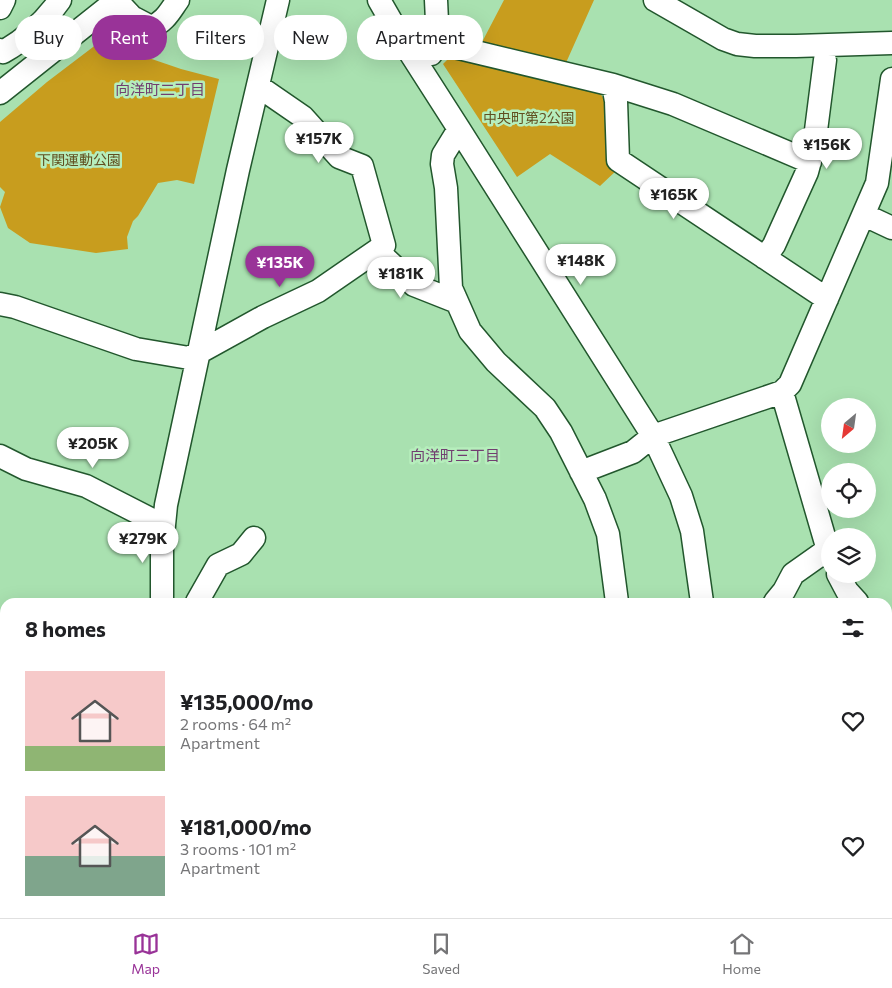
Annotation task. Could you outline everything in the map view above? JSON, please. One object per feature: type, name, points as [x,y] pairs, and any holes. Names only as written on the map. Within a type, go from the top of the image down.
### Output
[{"type":"street","points":[[0,8],[4,0]]},
{"type":"street","points":[[0,50],[3,52],[12,47],[46,19],[60,0]]},
{"type":"street","points":[[0,93],[117,0],[132,17],[151,27],[160,24],[178,0]]},
{"type":"street","points":[[162,598],[164,526],[178,446],[236,179],[278,0]]},
{"type":"street","points":[[379,0],[402,40],[653,436],[681,496],[692,530],[701,598]]},
{"type":"street","points":[[436,0],[437,15]]},
{"type":"street","points":[[654,0],[723,40],[737,44],[796,46],[892,43]]},
{"type":"street","points":[[483,54],[613,85],[673,104],[810,162]]},
{"type":"street","points":[[420,67],[425,60]]},
{"type":"street","points":[[765,258],[774,245],[807,172],[814,146],[825,60]]},
{"type":"street","points":[[581,472],[633,452],[653,436],[782,392],[790,384],[877,182],[892,79]]},
{"type":"street","points":[[613,85],[616,101],[618,160],[827,299]]},
{"type":"street","points":[[0,304],[14,307],[136,349],[188,358],[263,317],[318,291],[384,245],[362,166],[340,157],[303,117],[258,86]]},
{"type":"street","points":[[460,129],[443,155],[442,164],[446,188],[451,288],[470,331],[496,362],[545,408],[561,432],[595,499],[608,534],[616,598]]},
{"type":"street","points":[[379,249],[386,259],[414,285],[457,302]]},
{"type":"street","points":[[782,392],[821,528]]},
{"type":"street","points":[[0,456],[26,469],[86,486],[164,526]]},
{"type":"street","points":[[200,598],[218,565],[241,554],[254,538]]},
{"type":"street","points":[[778,598],[784,591],[793,574],[821,558]]},
{"type":"street","points":[[843,583],[853,598]]},
{"type":"green space","points":[[504,0],[594,0],[565,65],[483,47],[483,40]]},
{"type":"green space","name":"下関運動公園","points":[[92,48],[92,60],[155,60],[219,79],[194,184],[177,180],[158,183],[133,221],[127,237],[128,249],[96,253],[30,243],[8,228],[0,207],[5,192],[0,187],[0,122],[76,60],[82,60],[82,55]]},
{"type":"green space","name":"中央町第2公園","points":[[447,60],[469,60],[596,88],[607,103],[618,169],[600,186],[550,154],[517,177],[443,64]]},
{"type":"district","name":"向洋町二丁目","points":[[160,89]]},
{"type":"district","name":"向洋町三丁目","points":[[455,455]]}]
